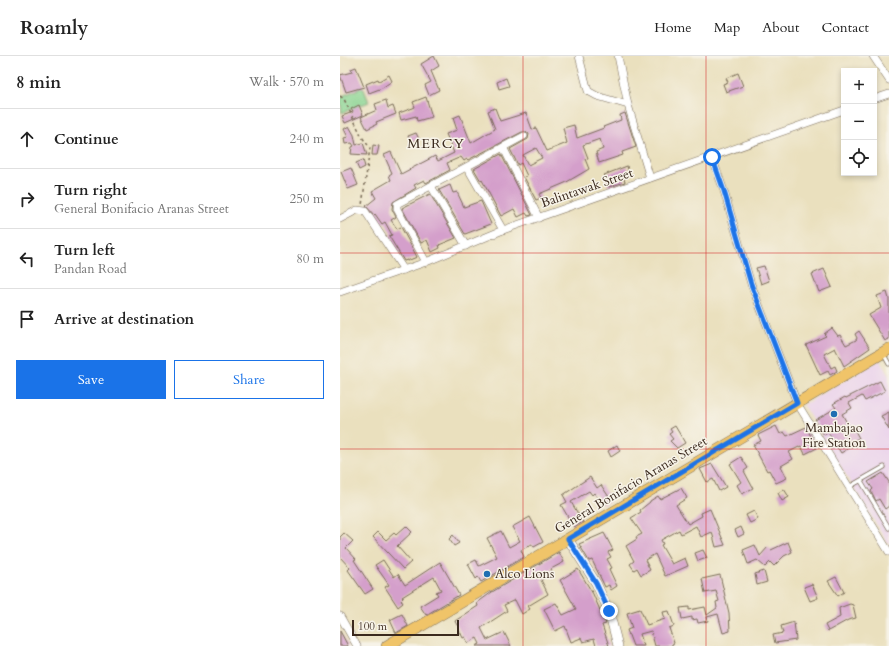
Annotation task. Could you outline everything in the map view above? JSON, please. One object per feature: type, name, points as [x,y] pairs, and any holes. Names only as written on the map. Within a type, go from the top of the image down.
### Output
[{"type":"main road","name":"General Bonifacio Aranas Street","points":[[387,646],[886,350]]},
{"type":"street","points":[[578,56],[588,91],[597,96],[628,105]]},
{"type":"street","points":[[618,56],[628,105],[650,178]]},
{"type":"street","points":[[873,56],[889,80]]},
{"type":"street","points":[[877,98],[889,94]]},
{"type":"street","name":"Balintawak Street","points":[[340,292],[426,262],[503,230],[841,111]]},
{"type":"street","points":[[426,262],[396,206],[430,186],[524,136]]},
{"type":"street","points":[[503,147],[538,218]]},
{"type":"street","points":[[712,157],[724,191],[751,284],[797,403],[889,552]]},
{"type":"street","points":[[467,167],[503,230]]},
{"type":"street","points":[[430,186],[466,246]]},
{"type":"street","points":[[340,219],[357,210],[361,210],[368,214],[404,270]]},
{"type":"street","points":[[568,539],[596,583],[609,611],[618,646]]},
{"type":"street","points":[[340,616],[357,646]]},
{"type":"lane","points":[[886,350],[889,364]]},
{"type":"lane","points":[[849,487],[884,467]]},
{"type":"lane","points":[[860,481],[889,528]]},
{"type":"path","points":[[340,96],[344,99],[362,137],[370,148],[361,210]]},
{"type":"shaded area","points":[[880,360],[889,376],[889,545],[803,405]]},
{"type":"green space","points":[[363,87],[369,102],[342,113],[340,97]]},
{"type":"building","points":[[434,56],[439,66],[431,71],[439,90],[429,95],[425,85],[431,82],[421,64]]},
{"type":"building","points":[[356,67],[364,87],[346,92],[340,75],[352,72],[351,69]]},
{"type":"building","points":[[738,73],[743,86],[726,92],[723,84],[728,82],[726,78]]},
{"type":"building","points":[[389,75],[392,81],[382,88],[369,93],[366,84],[378,79],[379,81]]},
{"type":"building","points":[[506,78],[509,86],[499,89],[497,82]]},
{"type":"building","points":[[426,97],[432,117],[417,121],[416,116],[401,120],[399,113],[415,107],[413,102]]},
{"type":"building","points":[[386,100],[388,108],[393,106],[396,114],[376,122],[377,124],[367,129],[361,117],[377,110],[375,104]]},
{"type":"building","points":[[359,105],[363,115],[345,123],[342,116],[353,112],[351,109]]},
{"type":"building","points":[[495,108],[500,121],[526,113],[532,129],[536,128],[547,151],[567,143],[563,128],[574,125],[577,138],[621,120],[620,115],[625,113],[636,147],[622,152],[623,155],[599,163],[596,152],[603,149],[600,139],[583,145],[588,158],[585,159],[589,169],[565,183],[539,194],[541,198],[536,200],[524,177],[527,176],[521,163],[518,165],[510,149],[528,139],[529,134],[526,132],[522,132],[468,160],[467,159],[464,161],[461,157],[447,163],[450,170],[426,183],[424,180],[414,185],[416,188],[393,202],[392,209],[396,217],[391,220],[397,229],[401,227],[417,257],[404,261],[389,236],[392,235],[385,222],[382,224],[375,214],[374,215],[366,206],[376,198],[372,191],[391,180],[389,175],[392,173],[384,155],[391,152],[401,174],[435,156],[438,161],[454,153],[446,134],[457,130],[453,118],[460,115],[471,143],[495,129],[488,111]],"holes":[[[536,148],[542,158],[528,165],[523,155]]]},
{"type":"building","points":[[349,126],[354,135],[356,145],[363,143],[367,155],[351,154],[352,147],[354,146],[352,143],[345,144],[344,138],[348,137],[344,129]]},
{"type":"building","points":[[416,133],[419,139],[411,143],[408,136]]},
{"type":"building","points":[[373,145],[379,146],[377,155],[372,155]]},
{"type":"building","points":[[501,154],[532,215],[528,216],[526,213],[518,217],[514,209],[501,216],[482,180],[481,181],[474,169]]},
{"type":"building","points":[[363,160],[365,167],[359,170],[356,163]]},
{"type":"building","points":[[627,166],[629,173],[623,176],[625,182],[609,187],[604,175]]},
{"type":"building","points":[[351,168],[358,185],[348,189],[341,172]]},
{"type":"building","points":[[450,185],[453,193],[457,192],[464,207],[481,201],[491,224],[465,234],[439,190]]},
{"type":"building","points":[[430,194],[456,238],[439,245],[440,248],[432,252],[427,240],[421,243],[402,208]]},
{"type":"building","points":[[764,266],[769,281],[761,284],[756,268]]},
{"type":"building","points":[[824,269],[832,287],[819,292],[812,274]]},
{"type":"building","points":[[887,292],[889,299],[889,339],[885,341],[869,315],[881,308],[877,296]]},
{"type":"building","points":[[832,328],[838,336],[840,335],[846,345],[856,340],[857,338],[855,334],[859,331],[870,348],[844,366],[835,348],[824,354],[831,368],[835,366],[837,371],[830,375],[828,371],[820,375],[806,345],[826,336],[824,334]]},
{"type":"building","points":[[880,381],[885,391],[865,401],[862,396],[849,403],[852,408],[842,414],[851,430],[854,429],[859,438],[855,440],[857,443],[841,453],[828,433],[824,435],[815,420],[836,408],[833,404]]},
{"type":"building","points":[[889,412],[889,430],[881,416]]},
{"type":"building","points":[[675,426],[685,443],[677,448],[670,441],[673,439],[669,434],[672,432],[670,429]]},
{"type":"building","points":[[776,426],[780,434],[784,432],[787,436],[806,427],[817,448],[805,454],[801,446],[789,452],[793,459],[781,466],[787,478],[776,483],[769,470],[767,471],[753,445],[761,441],[758,435]]},
{"type":"building","points":[[617,445],[620,451],[611,457],[608,451]]},
{"type":"building","points":[[741,457],[748,468],[744,471],[753,488],[742,494],[737,485],[741,482],[730,464]]},
{"type":"building","points":[[712,464],[726,487],[719,491],[713,479],[707,482],[700,469]]},
{"type":"building","points":[[883,473],[889,482],[889,506],[885,509],[879,499],[876,501],[871,491],[873,489],[868,482]]},
{"type":"building","points":[[590,477],[597,488],[601,485],[611,500],[604,505],[594,493],[592,495],[589,491],[571,502],[583,522],[574,527],[561,505],[567,502],[563,495]]},
{"type":"building","points":[[681,488],[687,498],[676,505],[688,524],[702,516],[701,513],[710,509],[725,545],[716,547],[712,532],[701,537],[696,526],[681,534],[679,530],[661,540],[663,544],[661,545],[672,564],[685,558],[688,566],[665,576],[655,554],[645,560],[650,570],[641,575],[637,568],[634,570],[630,564],[634,561],[626,546],[642,534],[631,518],[641,512],[640,510],[658,496],[660,499]]},
{"type":"building","points":[[784,489],[789,497],[782,501],[778,493]]},
{"type":"building","points":[[754,511],[758,519],[750,523],[746,515]]},
{"type":"building","points":[[530,517],[543,542],[534,547],[532,544],[521,550],[524,557],[481,582],[478,577],[476,579],[468,564],[476,560],[479,566],[497,557],[487,538],[501,531],[509,547],[520,541],[512,527]]},
{"type":"building","points":[[406,526],[412,532],[397,546],[411,562],[403,569],[373,537],[378,532],[386,540],[394,533],[396,535]]},
{"type":"building","points":[[741,527],[744,534],[738,537],[735,530]]},
{"type":"building","points":[[344,533],[353,541],[346,548],[356,559],[354,560],[373,589],[365,594],[348,570],[350,568],[340,557],[340,537]]},
{"type":"building","points":[[604,533],[613,550],[608,552],[611,557],[607,559],[612,568],[609,569],[617,586],[611,590],[609,585],[605,587],[592,560],[589,561],[579,544]]},
{"type":"building","points":[[453,535],[459,543],[454,546],[449,539]]},
{"type":"building","points":[[788,542],[792,552],[784,556],[774,566],[770,562],[765,567],[757,560],[748,564],[743,550],[755,545],[760,556],[768,547],[771,550]]},
{"type":"building","points":[[703,550],[707,558],[698,561],[695,553]]},
{"type":"building","points":[[559,552],[564,562],[551,569],[553,573],[541,580],[548,594],[528,606],[530,609],[522,614],[515,600],[504,605],[507,611],[481,628],[487,640],[504,632],[511,646],[476,646],[480,644],[477,638],[468,643],[465,637],[463,638],[455,621],[478,606],[477,603],[492,592]]},
{"type":"building","points":[[383,560],[394,577],[398,574],[405,585],[440,562],[459,595],[426,615],[420,606],[438,595],[436,592],[441,590],[434,577],[402,597],[403,598],[401,600],[403,603],[398,607],[385,587],[389,585],[375,565]]},
{"type":"building","points":[[578,569],[593,594],[606,624],[602,625],[609,646],[596,646],[594,639],[583,642],[581,638],[571,642],[565,626],[555,631],[544,609],[556,603],[563,615],[576,609],[560,580]]},
{"type":"building","points":[[764,571],[767,582],[757,585],[755,574]]},
{"type":"building","points":[[720,575],[729,613],[730,631],[723,633],[718,614],[707,617],[708,621],[698,623],[697,619],[692,620],[692,617],[682,619],[680,608],[689,607],[689,610],[705,607],[707,615],[717,608],[716,602],[719,601],[716,591],[705,593],[702,579]]},
{"type":"building","points":[[836,577],[844,592],[838,596],[828,581]]},
{"type":"building","points":[[812,584],[818,598],[810,601],[804,587]]},
{"type":"building","points":[[850,604],[853,605],[856,618],[848,620],[828,631],[825,625],[840,617],[839,608]]},
{"type":"building","points":[[640,609],[647,625],[665,619],[663,612],[669,611],[674,626],[669,628],[674,643],[672,646],[655,646],[651,631],[640,634],[644,646],[633,646],[627,630],[632,628],[627,613]]},
{"type":"building","points":[[402,614],[408,626],[396,633],[390,620]]},
{"type":"building","points":[[794,622],[796,640],[775,643],[773,635],[783,633],[781,626]]},
{"type":"building","points":[[340,631],[348,646],[340,646]]},
{"type":"place","name":"Mambajao Fire Station","points":[[834,414]]},
{"type":"place","name":"Alco Lions","points":[[487,574]]},
{"type":"district","name":"MERCY","points":[[436,143]]},
{"type":"route","points":[[609,611],[596,583],[568,539],[797,403],[779,361],[751,284],[724,191],[712,157]]}]
